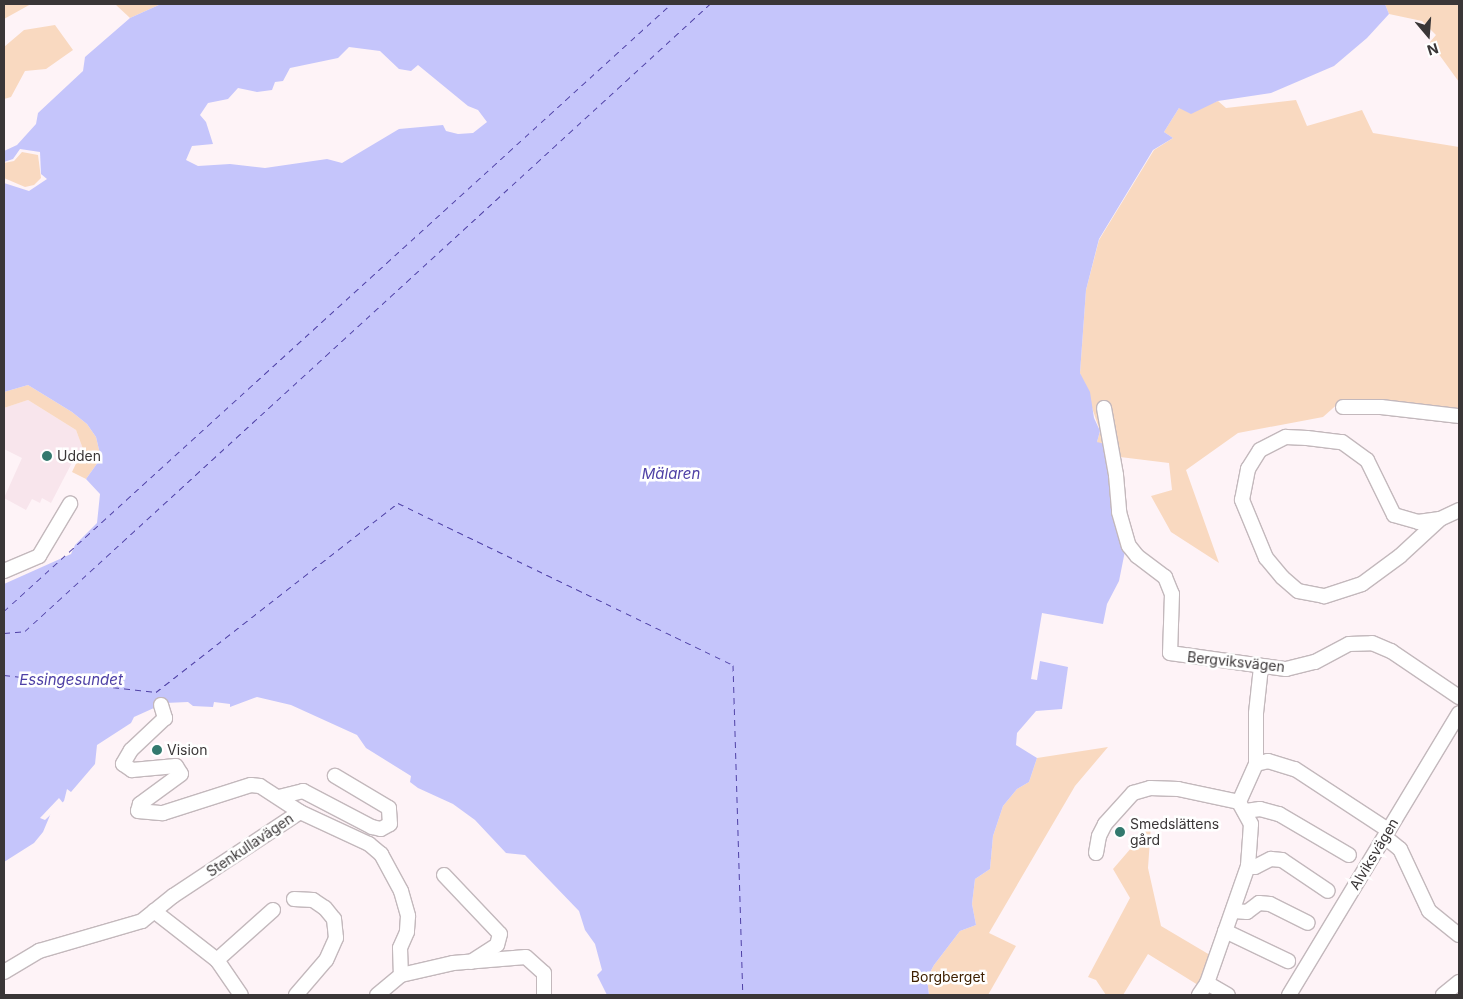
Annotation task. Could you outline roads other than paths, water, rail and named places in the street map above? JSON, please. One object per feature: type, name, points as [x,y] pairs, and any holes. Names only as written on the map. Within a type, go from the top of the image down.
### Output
[{"type":"street","points":[[1342,406],[1381,407],[1459,416]]},
{"type":"street","name":"Bergviksvägen","points":[[1104,408],[1116,475],[1119,512],[1129,546],[1136,556],[1166,577],[1172,594],[1170,654],[1261,668],[1302,667],[1349,644],[1372,643],[1391,651],[1459,697]]},
{"type":"street","points":[[1440,518],[1400,556],[1362,584],[1324,596],[1298,591],[1277,571],[1263,551],[1242,500],[1248,469],[1260,450],[1286,438],[1308,438],[1342,442],[1368,460],[1394,515],[1418,522],[1440,518],[1459,510]]},
{"type":"street","points":[[4,571],[39,556],[70,504]]},
{"type":"street","points":[[1199,995],[1207,983],[1234,911],[1248,866],[1252,836],[1242,807],[1256,764],[1256,713],[1261,668]]},
{"type":"street","points":[[161,705],[165,718],[131,750],[123,764],[132,770],[176,766],[181,774],[140,804],[138,811],[163,813],[251,785],[260,786],[300,812]]},
{"type":"street","name":"Alviksvägen","points":[[1290,995],[1386,834],[1458,719]]},
{"type":"street","points":[[1256,764],[1268,761],[1295,769],[1386,834],[1400,849],[1429,910],[1459,935]]},
{"type":"street","points":[[279,797],[303,791],[372,827],[381,829],[390,824],[389,808],[335,776]]},
{"type":"street","points":[[1096,853],[1105,824],[1133,793],[1150,788],[1178,789],[1242,807],[1260,808],[1279,814],[1349,856]]},
{"type":"street","name":"Stenkullavägen","points":[[4,972],[39,951],[142,921],[300,812],[369,844],[390,866],[408,916],[407,932],[400,948],[401,975]]},
{"type":"street","points":[[1248,866],[1255,867],[1271,859],[1282,860],[1328,890]]},
{"type":"street","points":[[444,875],[500,934],[497,946],[468,963]]},
{"type":"street","points":[[294,899],[314,900],[325,908],[334,919],[336,938],[326,960],[296,995]]},
{"type":"street","points":[[1234,911],[1247,912],[1259,903],[1270,904],[1308,923]]},
{"type":"street","points":[[218,960],[273,910]]},
{"type":"street","points":[[154,911],[218,960],[241,995]]},
{"type":"street","points":[[1226,931],[1288,961]]},
{"type":"street","points":[[380,994],[401,975],[453,963],[526,957],[544,973],[544,995]]},
{"type":"street","points":[[1443,995],[1459,982]]},
{"type":"street","points":[[1207,983],[1228,995]]},
{"type":"water","name":"Mälaren","points":[[161,4],[1385,4],[1389,14],[1367,38],[1334,66],[1271,93],[1218,101],[1191,114],[1179,108],[1164,132],[1173,138],[1153,150],[1099,239],[1086,290],[1080,373],[1090,392],[1094,418],[1100,431],[1097,442],[1105,444],[1125,551],[1119,581],[1107,604],[1103,624],[1042,613],[1031,679],[1037,680],[1040,661],[1068,667],[1062,709],[1036,711],[1017,733],[1016,745],[1037,758],[1029,782],[1017,789],[1003,806],[993,836],[990,869],[975,879],[972,904],[976,925],[960,931],[934,965],[927,978],[929,995],[607,995],[597,975],[602,970],[595,944],[585,930],[579,911],[525,855],[506,853],[475,820],[453,804],[418,788],[410,782],[411,776],[366,748],[357,735],[291,705],[257,697],[230,707],[230,704],[214,702],[213,707],[193,706],[188,702],[165,703],[134,717],[131,723],[97,745],[95,764],[71,792],[67,789],[64,801],[51,813],[43,832],[34,843],[4,862],[4,584],[71,554],[75,545],[97,523],[100,494],[86,479],[101,458],[96,437],[87,424],[72,412],[28,385],[4,392],[4,183],[29,191],[47,179],[41,174],[40,152],[20,149],[13,159],[4,162],[4,151],[17,145],[36,124],[38,113],[83,71],[85,57],[130,18]],"holes":[[[349,47],[380,51],[399,69],[411,71],[418,65],[468,106],[478,110],[487,122],[473,133],[458,134],[446,131],[443,125],[399,129],[342,163],[327,159],[265,168],[230,164],[198,166],[186,160],[192,146],[213,144],[206,122],[200,115],[208,103],[228,99],[238,88],[257,92],[272,90],[275,82],[283,81],[290,68],[338,58]]]},
{"type":"place","name":"Udden","points":[[47,456]]},
{"type":"place","name":"Vision","points":[[157,750]]},
{"type":"place","name":"Smedslättens gård","points":[[1120,832]]},
{"type":"water label","name":"Essingesundet","points":[[71,680]]},
{"type":"park label","name":"Borgberget","points":[[948,977]]}]
